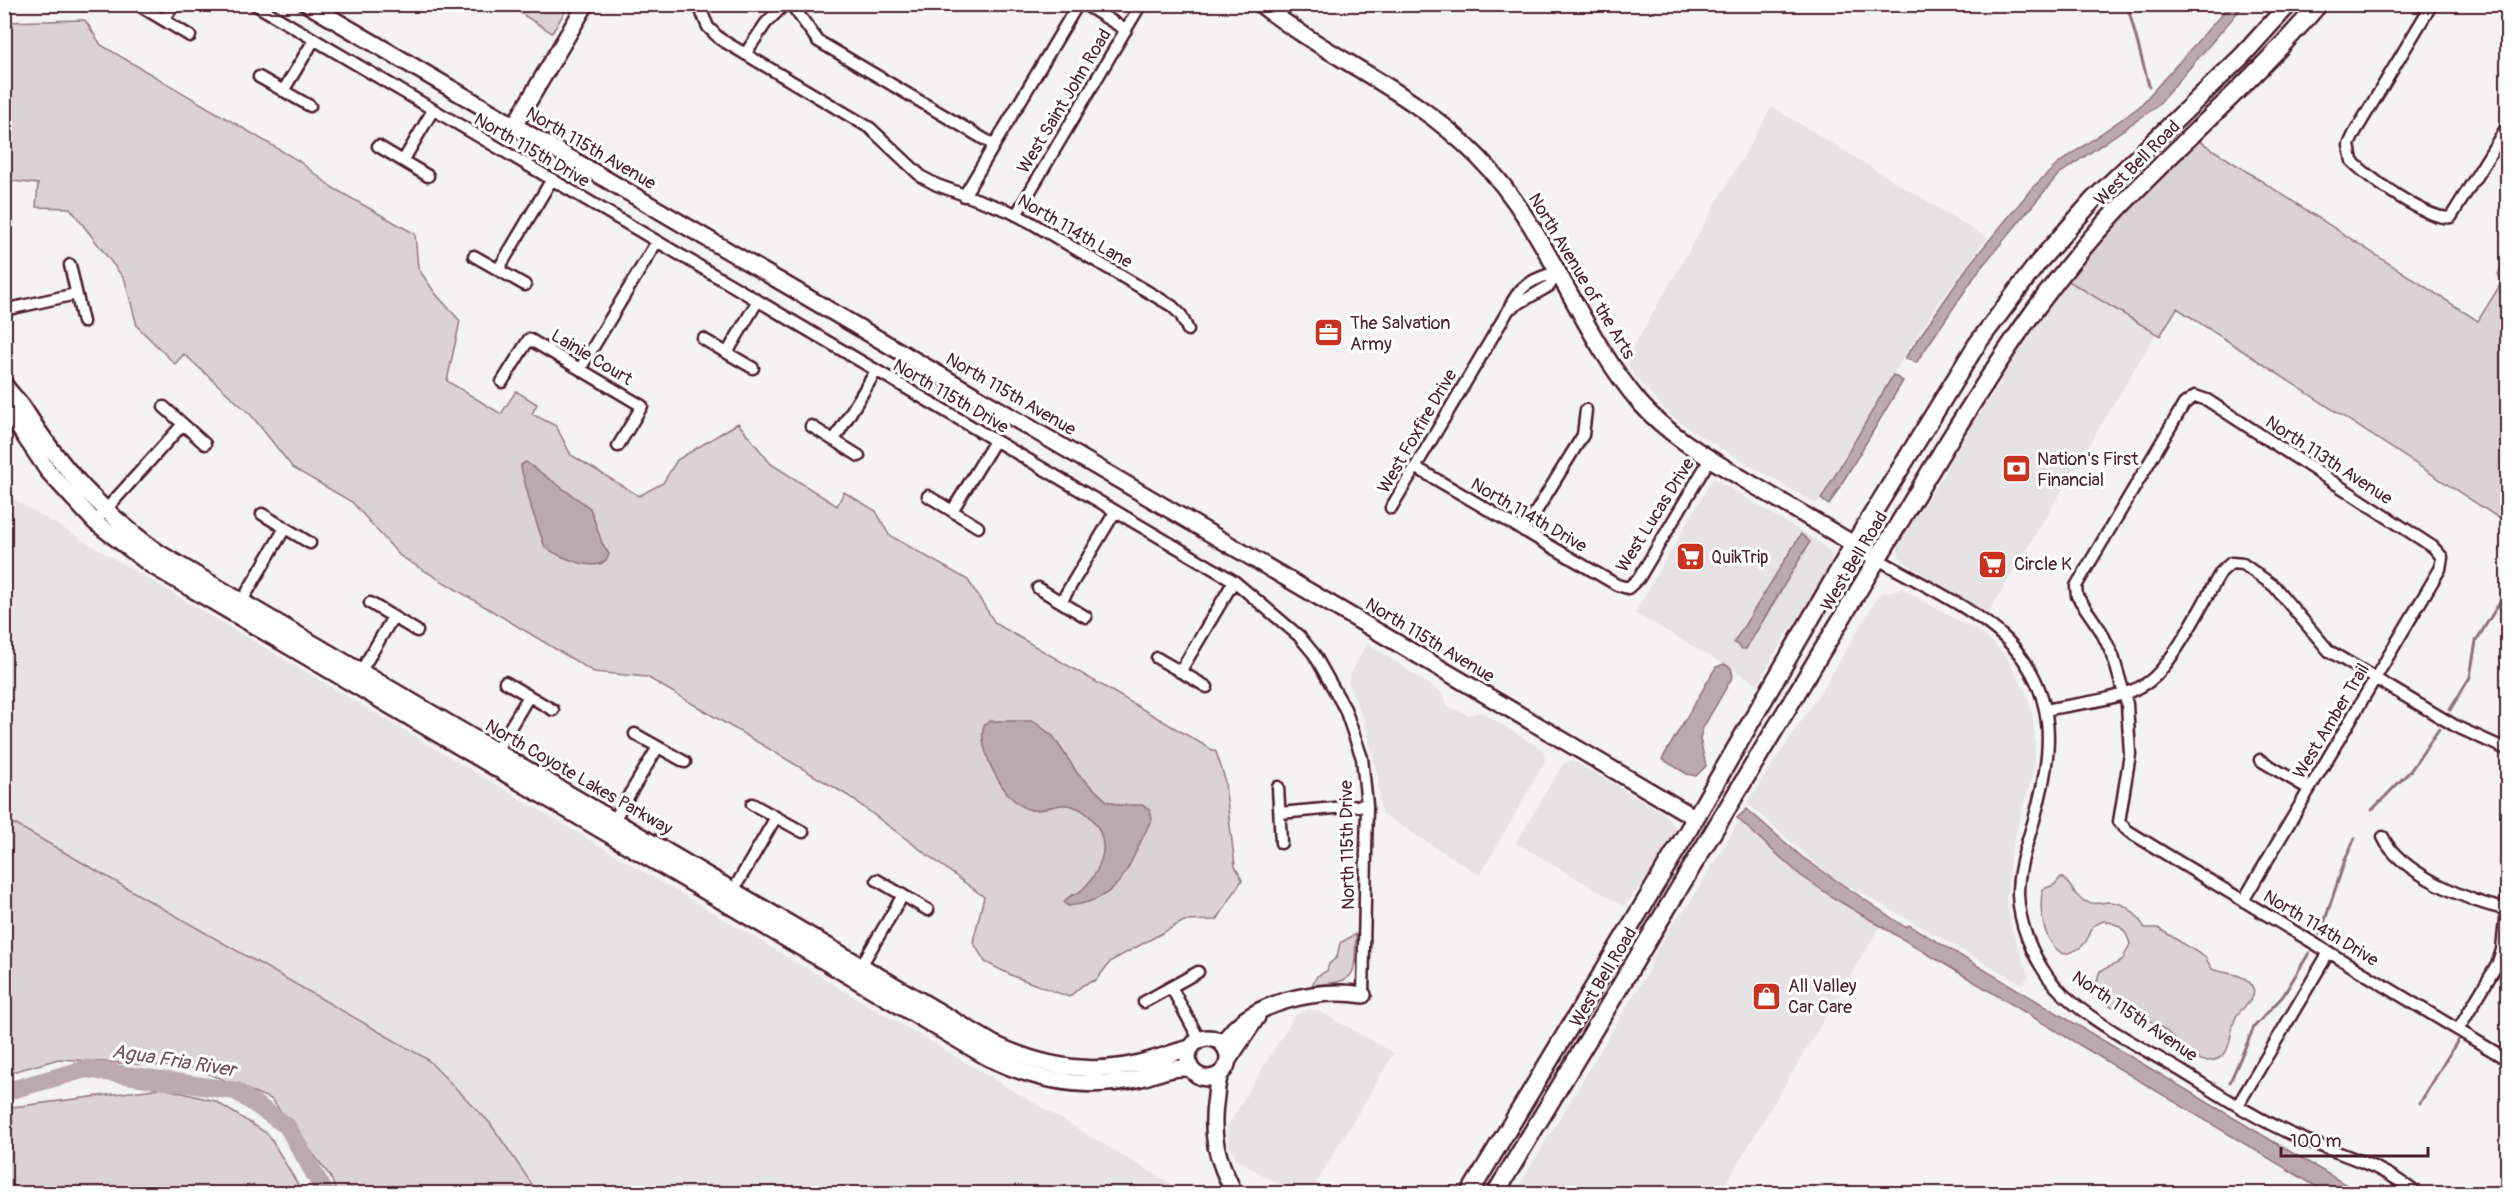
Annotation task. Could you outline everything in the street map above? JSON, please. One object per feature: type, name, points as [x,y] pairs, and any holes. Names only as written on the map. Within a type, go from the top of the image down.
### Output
[{"type":"main road","name":"West Bell Road","points":[[1469,1194],[1610,960],[1854,544],[1977,344],[2037,264],[2093,200],[2242,56],[2289,4]]},
{"type":"main road","name":"West Bell Road","points":[[1496,1191],[2007,348],[2049,289],[2115,212],[2257,73],[2319,4]]},
{"type":"main road","points":[[1639,956],[1641,931],[1698,835],[1698,823],[1694,817]]},
{"type":"main road","points":[[1574,1062],[1570,1053],[1572,1042],[1606,984],[1610,960]]},
{"type":"main road","points":[[1496,1191],[1506,1155],[1540,1098],[1536,1083]]},
{"type":"street","points":[[164,20],[174,4]]},
{"type":"street","name":"North 115th Drive","points":[[254,4],[552,179],[656,243],[1234,581],[1299,636],[1325,671],[1345,709],[1362,758],[1367,805],[1363,995]]},
{"type":"street","name":"North 115th Avenue","points":[[307,4],[1694,817]]},
{"type":"street","points":[[514,126],[586,4]]},
{"type":"street","points":[[745,54],[766,23],[785,4]]},
{"type":"street","points":[[791,4],[818,41],[994,145]]},
{"type":"street","points":[[964,196],[1078,4]]},
{"type":"street","points":[[1084,4],[1126,30]]},
{"type":"street","name":"West Saint John Road","points":[[1017,215],[1141,4]]},
{"type":"street","name":"North Avenue of the Arts","points":[[1260,4],[1277,18],[1401,93],[1445,126],[1479,158],[1512,196],[1559,271],[1618,375],[1661,425],[1710,459],[1878,559]]},
{"type":"street","points":[[1277,18],[1287,4]]},
{"type":"street","points":[[2432,4],[2354,134],[2349,154],[2359,168],[2426,212],[2444,219],[2451,217],[2458,208],[2508,125]]},
{"type":"street","points":[[142,7],[190,36]]},
{"type":"street","name":"North 114th Lane","points":[[702,13],[713,34],[870,128],[922,177],[964,196],[1017,215],[1172,306],[1184,320],[1188,330]]},
{"type":"street","points":[[283,91],[314,40]]},
{"type":"street","points":[[259,77],[310,106]]},
{"type":"street","points":[[403,160],[433,110]]},
{"type":"street","points":[[378,146],[428,176]]},
{"type":"street","points":[[498,270],[552,179]]},
{"type":"street","points":[[580,369],[656,243]]},
{"type":"street","points":[[474,256],[525,285]]},
{"type":"street","points":[[70,265],[83,322]]},
{"type":"street","name":"West Foxfire Drive","points":[[1391,508],[1509,309],[1515,292],[1536,279],[1559,271]]},
{"type":"street","points":[[4,310],[76,294]]},
{"type":"street","points":[[727,353],[757,302]]},
{"type":"street","name":"Lainie Court","points":[[502,382],[529,339],[642,406],[618,446]]},
{"type":"street","points":[[703,339],[753,368]]},
{"type":"street","points":[[834,440],[876,371]]},
{"type":"street","name":"North Coyote Lakes Parkway","points":[[7,389],[10,423],[48,471],[100,516],[151,565],[238,608],[857,972],[994,1044],[1040,1062],[1084,1068],[1110,1068],[1134,1065],[1194,1044]]},
{"type":"street","name":"North Coyote Lakes Parkway","points":[[7,389],[22,406],[100,516]]},
{"type":"street","name":"North 113th Avenue","points":[[2125,693],[2108,645],[2076,590],[2184,404],[2195,396],[2207,399],[2433,547],[2442,557]]},
{"type":"street","points":[[165,407],[205,444]]},
{"type":"street","points":[[1524,531],[1582,435],[1587,410]]},
{"type":"street","points":[[100,516],[183,424]]},
{"type":"street","points":[[811,426],[860,456]]},
{"type":"street","points":[[952,511],[995,441]]},
{"type":"street","name":"West Lucas Drive","points":[[1628,588],[1639,578],[1710,459]]},
{"type":"street","name":"North 114th Drive","points":[[1415,467],[1617,585],[1628,588]]},
{"type":"street","points":[[928,496],[978,527]]},
{"type":"street","points":[[1061,602],[1115,512]]},
{"type":"street","points":[[262,514],[310,543]]},
{"type":"street","points":[[238,608],[285,528]]},
{"type":"street","name":"West Amber Trail","points":[[2243,901],[2440,569],[2442,557]]},
{"type":"street","name":"North 115th Avenue","points":[[1878,559],[2000,633],[2027,665],[2045,710],[2049,755],[2022,861],[2018,892],[2021,919],[2036,958],[2060,992],[2077,1006],[2238,1105],[2299,1138],[2384,1171],[2417,1194]]},
{"type":"street","points":[[2045,710],[2125,693],[2148,682],[2162,669],[2221,572],[2231,563],[2243,564],[2268,580],[2329,651],[2445,720],[2508,750]]},
{"type":"street","points":[[1180,672],[1234,581]]},
{"type":"street","points":[[1038,588],[1086,617]]},
{"type":"street","points":[[370,603],[417,631]]},
{"type":"street","points":[[357,678],[393,617]]},
{"type":"street","points":[[1157,658],[1207,687]]},
{"type":"street","points":[[505,682],[553,710]]},
{"type":"street","name":"North 114th Drive","points":[[2125,693],[2130,754],[2119,822],[2128,831],[2508,1060]]},
{"type":"street","points":[[492,757],[529,696]]},
{"type":"street","points":[[635,734],[685,762]]},
{"type":"street","points":[[610,827],[658,747]]},
{"type":"street","points":[[2260,760],[2309,789]]},
{"type":"street","points":[[1278,787],[1281,843]]},
{"type":"street","points":[[752,804],[802,832]]},
{"type":"street","points":[[1280,813],[1367,805]]},
{"type":"street","points":[[729,897],[776,817]]},
{"type":"street","points":[[2383,837],[2395,856],[2456,894],[2481,904],[2506,909]]},
{"type":"street","points":[[877,880],[928,910]]},
{"type":"street","points":[[2458,1030],[2497,965],[2508,889]]},
{"type":"street","points":[[857,972],[903,895]]},
{"type":"street","points":[[2238,1105],[2329,952]]},
{"type":"street","name":"North Coyote Lakes Parkway","points":[[857,972],[987,1058],[1037,1076],[1083,1083],[1111,1082],[1137,1079],[1179,1066],[1191,1069]]},
{"type":"street","points":[[1144,1002],[1198,972]]},
{"type":"street","points":[[1171,987],[1194,1044]]},
{"type":"street","points":[[1225,1067],[1223,1044],[1240,1023],[1260,1012],[1282,1002],[1308,995],[1336,992],[1363,995]]},
{"type":"street","points":[[1212,1113],[1217,1082],[1260,1012]]},
{"type":"street","points":[[1205,1078],[1191,1069],[1187,1059],[1194,1044],[1212,1037],[1223,1044]]},
{"type":"street","points":[[1205,1078],[1225,1067]]},
{"type":"street","points":[[1205,1078],[1206,1098],[1212,1113],[1217,1155],[1236,1193]]},
{"type":"shaded area","points":[[506,4],[569,4],[569,5],[552,33]]},
{"type":"shaded area","points":[[2230,5],[2244,5],[2156,107],[2058,175],[1979,270],[1916,363],[1905,358],[1969,265],[2033,187],[2059,163],[2139,107]]},
{"type":"shaded area","points":[[85,20],[101,45],[299,161],[333,188],[415,234],[418,268],[435,293],[460,321],[447,381],[501,414],[516,391],[537,404],[532,414],[556,426],[571,455],[639,496],[663,483],[677,460],[738,423],[771,464],[837,506],[844,492],[876,511],[889,535],[968,580],[995,623],[1216,752],[1224,776],[1235,866],[1242,880],[1217,920],[1184,921],[1111,961],[1096,980],[1083,985],[1069,997],[1013,976],[985,962],[973,942],[984,897],[847,795],[647,677],[594,672],[400,556],[352,502],[293,468],[251,415],[184,354],[175,364],[137,326],[125,280],[70,208],[36,207],[38,184],[5,180],[4,22]]},
{"type":"shaded area","points":[[1772,107],[1987,238],[1908,349],[1816,504],[1699,435],[1669,414],[1634,375],[1624,357],[1629,354]]},
{"type":"shaded area","points":[[2198,140],[2478,321],[2502,282],[2498,274],[2507,258],[2507,532],[2505,522],[2177,308],[2160,336],[2067,280],[2121,218]]},
{"type":"shaded area","points":[[2067,280],[2156,333],[1987,615],[1904,562],[1899,556],[1897,543],[1944,475],[1953,449],[2000,384],[2016,349]]},
{"type":"shaded area","points":[[1893,375],[1903,381],[1829,505],[1821,499]]},
{"type":"shaded area","points":[[526,462],[590,508],[602,543],[609,554],[605,561],[589,565],[579,563],[545,547],[521,468],[521,465]]},
{"type":"shaded area","points":[[1713,478],[1820,543],[1831,553],[1832,566],[1808,606],[1783,638],[1758,684],[1635,613]]},
{"type":"shaded area","points":[[5,494],[1186,1193],[538,1193],[490,1123],[427,1059],[5,818]]},
{"type":"shaded area","points":[[1801,534],[1810,542],[1746,649],[1742,649],[1734,642]]},
{"type":"shaded area","points":[[1902,589],[1984,635],[2006,656],[2026,692],[2033,716],[2035,744],[2033,771],[2011,851],[2006,898],[2012,930],[2029,977],[2022,984],[1828,874],[1747,803],[1826,684],[1880,593]]},
{"type":"shaded area","points":[[1367,643],[1442,693],[1447,706],[1468,715],[1481,712],[1543,750],[1545,759],[1543,765],[1480,875],[1381,813],[1377,772],[1366,726],[1349,685],[1349,677]]},
{"type":"shaded area","points":[[1724,664],[1731,668],[1733,676],[1703,728],[1700,739],[1706,766],[1696,776],[1687,774],[1662,759],[1716,667]]},
{"type":"shaded area","points":[[990,721],[1033,721],[1053,736],[1078,774],[1107,801],[1119,805],[1142,805],[1150,810],[1152,819],[1123,876],[1103,896],[1068,906],[1064,903],[1086,886],[1097,870],[1103,851],[1100,832],[1089,816],[1072,806],[1059,805],[1031,810],[1021,806],[1012,798],[995,774],[984,747],[984,725]]},
{"type":"shaded area","points":[[1570,761],[1662,812],[1675,827],[1672,837],[1649,875],[1624,906],[1516,843],[1563,764]]},
{"type":"shaded area","points":[[1747,809],[1802,857],[1905,927],[1909,925],[2360,1193],[2327,1193],[1834,898],[1800,875],[1737,818]]},
{"type":"shaded area","points":[[4,818],[427,1059],[490,1123],[538,1193],[337,1193],[330,1176],[271,1099],[194,1068],[59,1059],[5,1074]]},
{"type":"shaded area","points":[[1740,820],[1800,875],[1880,926],[1720,1193],[1514,1194],[1649,970],[1652,958],[1678,916],[1688,906]]},
{"type":"shaded area","points":[[2061,877],[2084,901],[2114,902],[2125,906],[2134,913],[2145,928],[2158,928],[2205,957],[2212,969],[2238,975],[2250,983],[2254,994],[2236,1017],[2226,1052],[2222,1057],[2215,1060],[2200,1060],[2159,1026],[2104,1003],[2098,975],[2100,971],[2122,961],[2130,944],[2121,928],[2103,921],[2093,926],[2086,942],[2075,951],[2063,954],[2056,949],[2047,934],[2041,906],[2043,889],[2054,885]]},
{"type":"shaded area","points":[[1356,934],[1354,968],[1351,974],[1338,982],[1312,985],[1317,976],[1327,971],[1329,964],[1337,957],[1340,943]]},
{"type":"shaded area","points":[[1309,1009],[1319,1011],[1394,1053],[1310,1193],[1294,1193],[1238,1160],[1229,1145],[1227,1127],[1295,1015]]},
{"type":"shaded area","points":[[162,1088],[215,1101],[268,1134],[303,1193],[5,1193],[5,1108]]},
{"type":"waterway","points":[[2129,11],[2149,86]]},
{"type":"waterway","points":[[2450,710],[2470,677],[2476,641],[2508,589]]},
{"type":"waterway","points":[[2372,810],[2411,770],[2439,729]]},
{"type":"waterway","points":[[2320,935],[2345,860],[2355,838]]},
{"type":"waterway","points":[[2230,1082],[2254,1027],[2283,996],[2309,953]]},
{"type":"waterway","points":[[2420,1103],[2458,1040]]},
{"type":"waterway","name":"Agua Fria River","points":[[4,1092],[86,1069],[236,1091],[287,1126],[326,1194]]},
{"type":"place","name":"The Salvation Army","points":[[1329,333]]},
{"type":"place","name":"Nation's First Financial","points":[[2016,469]]},
{"type":"place","name":"QuikTrip","points":[[1690,557]]},
{"type":"place","name":"Circle K","points":[[1993,564]]},
{"type":"place","name":"All Valley Car Care","points":[[1767,996]]}]
